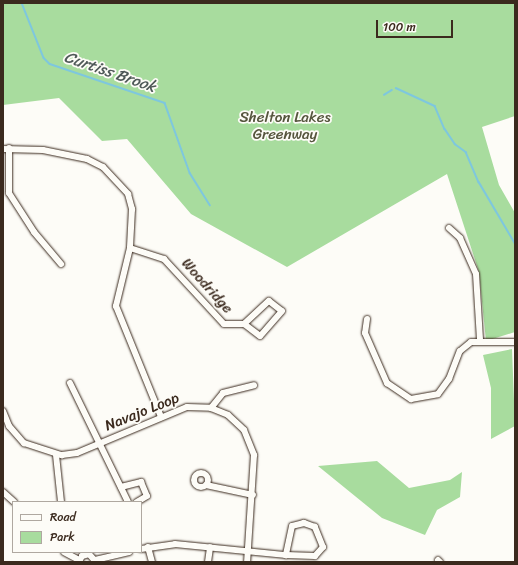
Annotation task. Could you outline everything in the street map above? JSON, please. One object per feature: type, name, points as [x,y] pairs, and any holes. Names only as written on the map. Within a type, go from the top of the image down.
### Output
[{"type":"street","points":[[61,264],[34,232],[10,193],[6,148],[58,152],[103,167],[131,199],[130,248],[116,306],[161,417]]},
{"type":"street","points":[[449,228],[460,238],[476,274],[480,340]]},
{"type":"street","name":"Woodridge","points":[[130,248],[164,259],[221,323],[244,324],[260,336],[282,311],[274,302],[266,302],[244,324]]},
{"type":"street","points":[[367,319],[365,333],[387,383],[411,399],[438,394],[449,379],[460,351],[480,340],[515,342]]},
{"type":"street","points":[[70,383],[98,444],[128,501]]},
{"type":"street","points":[[211,408],[223,393],[254,385]]},
{"type":"street","name":"Navajo Loop","points":[[3,411],[9,426],[21,441],[56,455],[77,453],[187,407],[211,408],[236,420],[251,441],[255,466],[247,562]]},
{"type":"street","points":[[56,455],[61,501]]},
{"type":"street","points":[[121,487],[141,482],[147,496],[139,501]]},
{"type":"street","points":[[206,485],[253,494]]},
{"type":"street","points":[[3,492],[13,501]]},
{"type":"street","points":[[142,549],[167,544],[286,555],[321,552],[322,540],[315,527],[304,523],[292,526],[286,555]]},
{"type":"street","points":[[148,547],[152,562]]},
{"type":"street","points":[[208,562],[210,547]]},
{"type":"street","points":[[66,553],[79,561],[89,554],[96,561],[125,553]]},
{"type":"green space","name":"Shelton Lakes Greenway","points":[[3,3],[515,3],[515,116],[482,127],[499,185],[515,213],[515,332],[486,341],[479,272],[447,174],[287,267],[191,214],[127,139],[102,141],[59,98],[3,105]]},
{"type":"green space","points":[[512,349],[515,426],[491,439],[491,388],[483,355]]},
{"type":"green space","points":[[377,461],[409,488],[450,480],[462,472],[460,497],[437,510],[425,535],[382,518],[318,466]]},
{"type":"waterway","name":"Curtiss Brook","points":[[22,3],[44,58],[50,64],[165,103],[190,173],[210,205]]},
{"type":"waterway","points":[[396,88],[435,106],[445,129],[455,144],[466,152],[479,182],[515,243]]},
{"type":"waterway","points":[[384,95],[392,90]]}]
